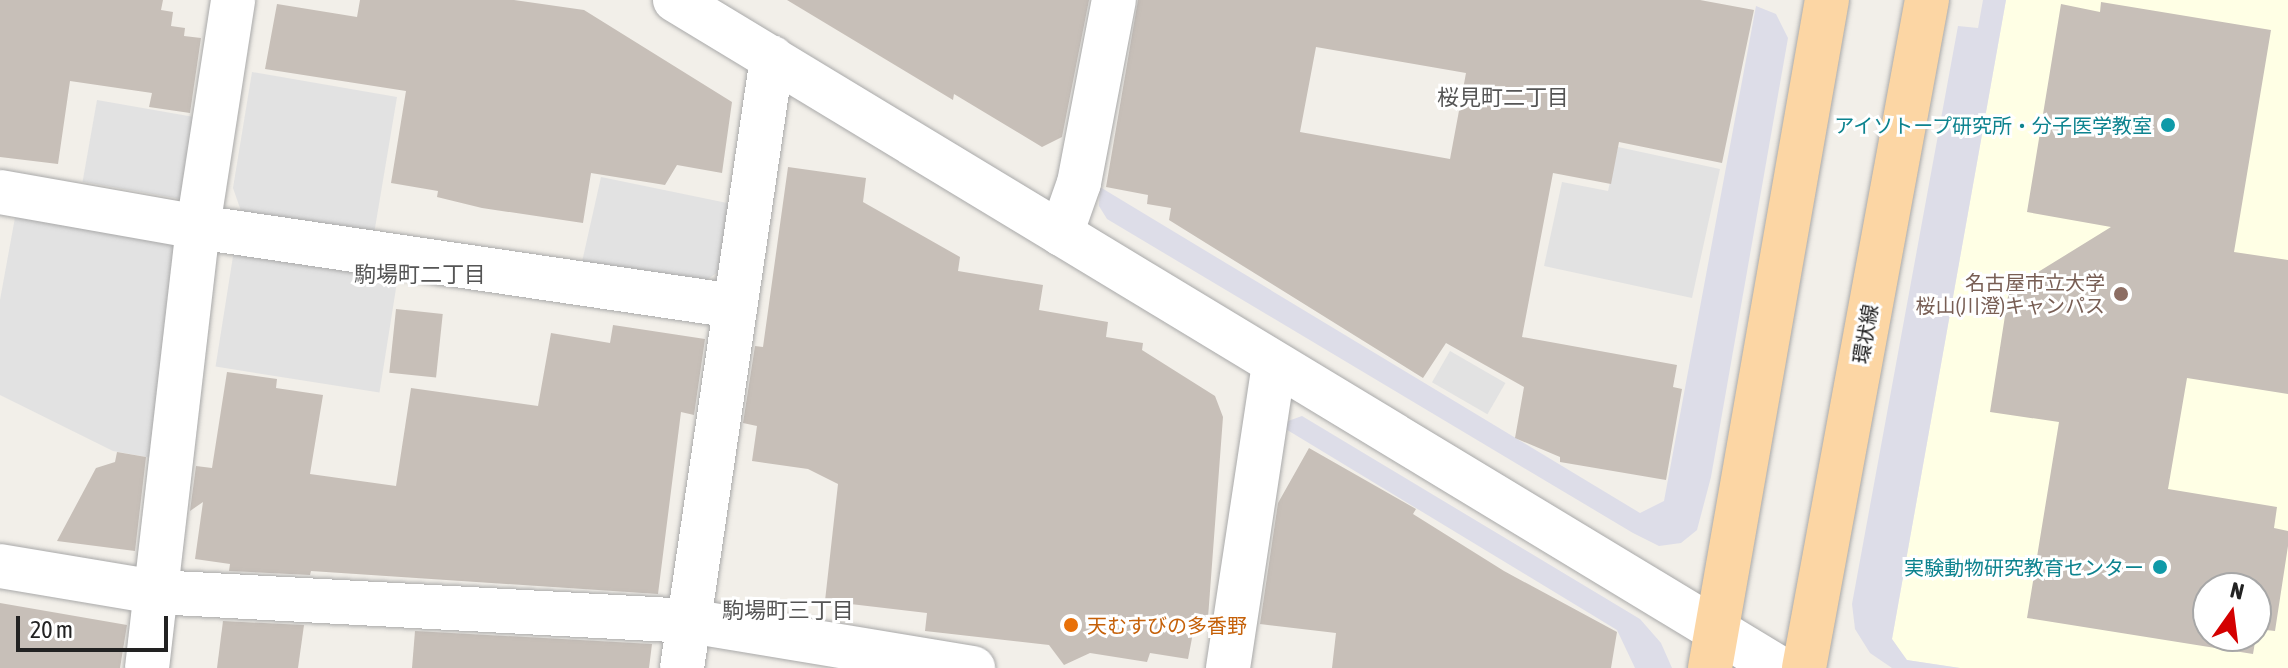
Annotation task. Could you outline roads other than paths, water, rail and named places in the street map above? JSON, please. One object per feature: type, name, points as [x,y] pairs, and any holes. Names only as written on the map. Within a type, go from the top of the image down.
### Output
[{"type":"main road","points":[[1712,648],[1827,0]]},
{"type":"main road","name":"環状線","points":[[1804,668],[1927,0]]},
{"type":"street","points":[[147,668],[198,227],[233,0]]},
{"type":"street","points":[[675,0],[1274,364],[1712,648],[1779,668]]},
{"type":"street","points":[[1061,234],[1079,183],[1114,0]]},
{"type":"street","points":[[682,668],[772,58]]},
{"type":"street","points":[[0,192],[198,227],[734,306]]},
{"type":"street","points":[[1228,668],[1274,364]]},
{"type":"street","points":[[0,566],[156,592],[689,621],[973,668]]},
{"type":"place","name":"アイソトープ研究所・分子医学教室","points":[[2168,125]]},
{"type":"place","name":"名古屋市立大学 桜山(川澄)キャンパス","points":[[2121,294]]},
{"type":"place","name":"実験動物研究教育センター","points":[[2160,567]]},
{"type":"place","name":"天むすびの多香野","points":[[1071,625]]},
{"type":"district","name":"桜見町二丁目","points":[[1503,98]]},
{"type":"district","name":"駒場町二丁目","points":[[420,275]]},
{"type":"district","name":"駒場町三丁目","points":[[788,611]]}]
